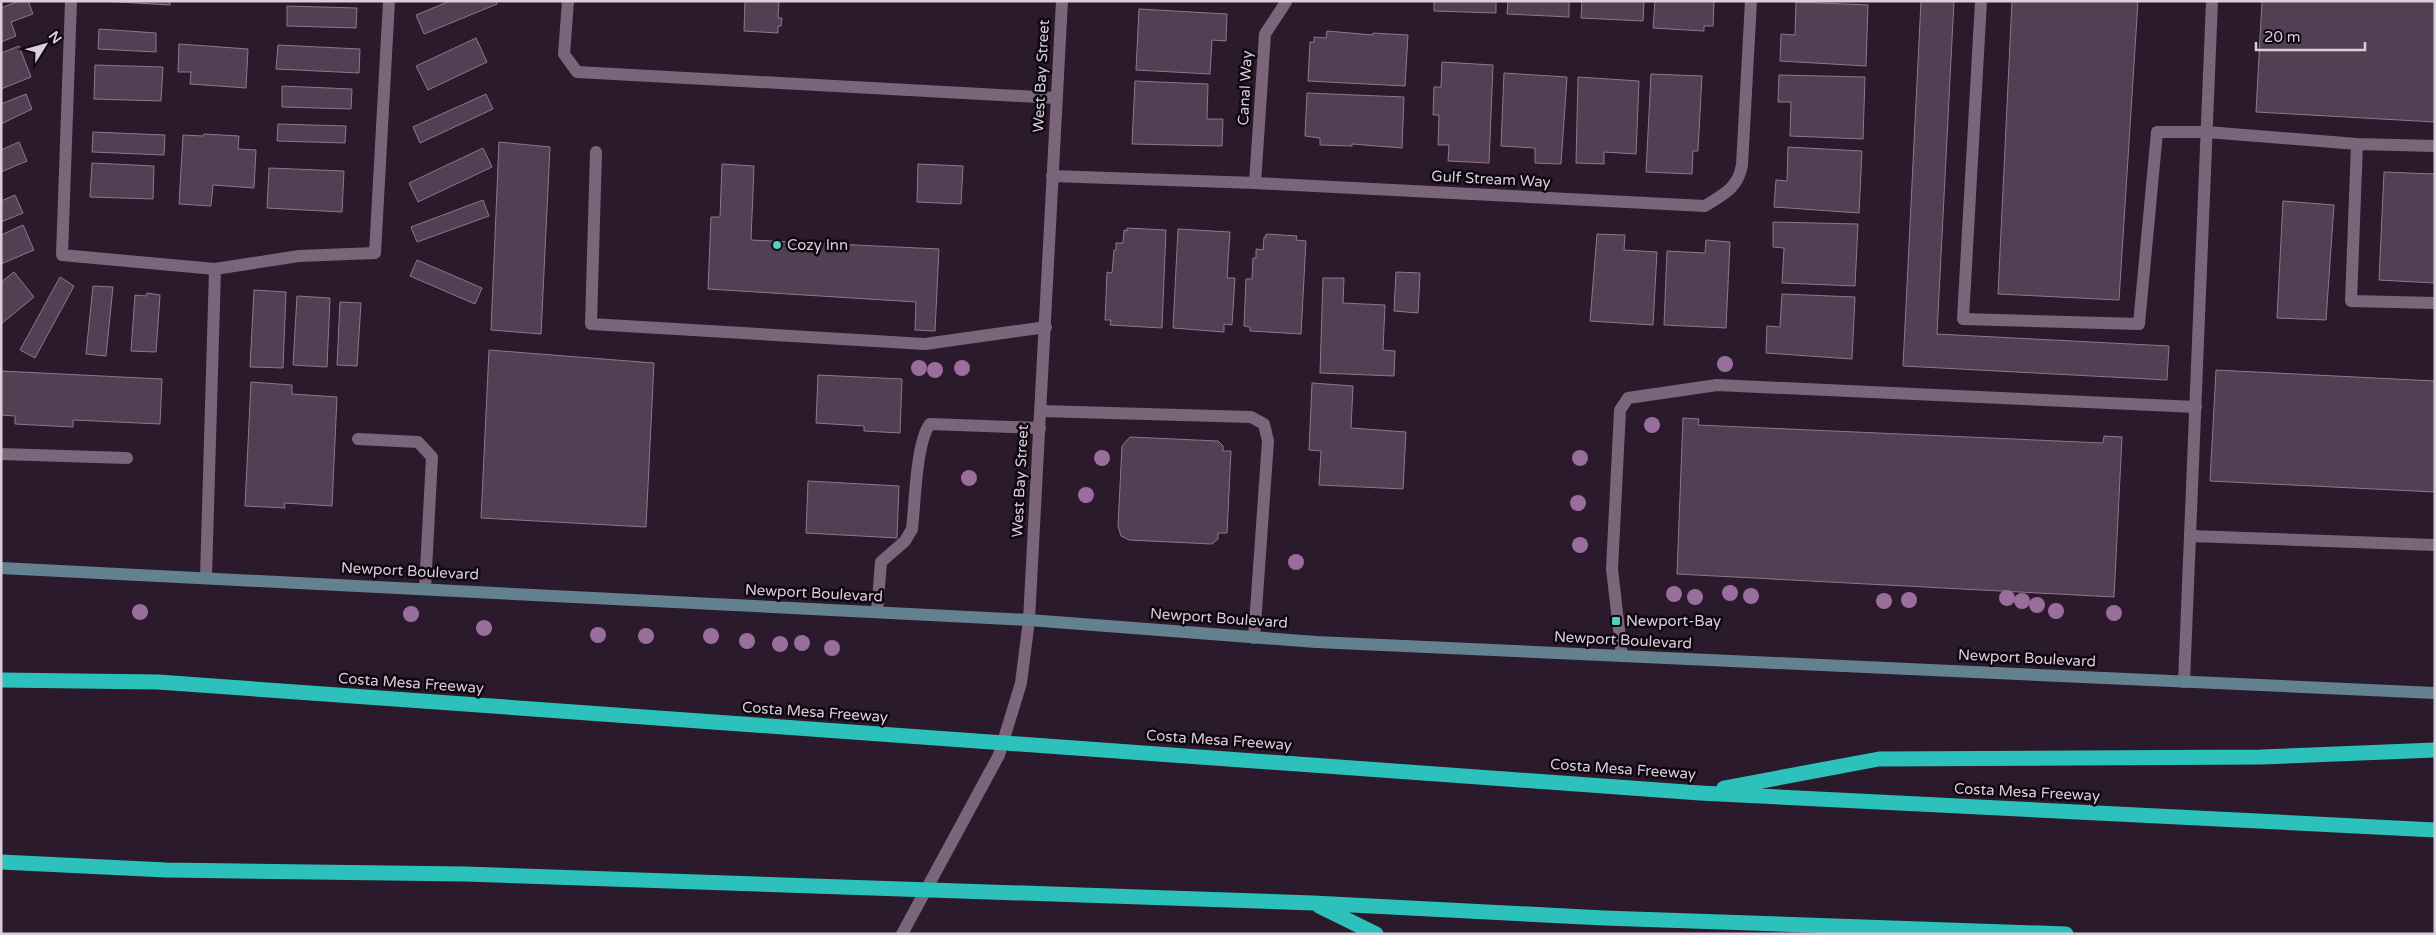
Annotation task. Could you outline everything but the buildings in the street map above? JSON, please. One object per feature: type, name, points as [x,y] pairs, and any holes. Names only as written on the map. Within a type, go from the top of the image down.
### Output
[{"type":"highway","name":"Costa Mesa Freeway","points":[[1,680],[168,683],[1700,793],[2435,830]]},
{"type":"highway","points":[[1700,793],[1879,759],[2261,757],[2435,750]]},
{"type":"highway","points":[[1,862],[166,870],[465,874],[1313,903],[1604,918],[2066,934]]},
{"type":"highway","points":[[1313,903],[1376,934]]},
{"type":"main road","name":"Newport Boulevard","points":[[1,568],[206,576],[1029,620],[1254,638],[2435,693]]},
{"type":"street","points":[[71,1],[62,255],[215,269],[300,256],[375,253],[389,1]]},
{"type":"street","points":[[568,1],[564,54],[577,72],[1056,98]]},
{"type":"street","name":"West Bay Street","points":[[902,934],[999,755],[1021,683],[1029,620],[1062,1]]},
{"type":"street","name":"Gulf Stream Way","points":[[1052,176],[1255,183],[1705,206],[1727,192],[1739,179],[1742,165],[1751,1]]},
{"type":"street","points":[[1981,1],[1963,318],[2138,324],[2156,132],[2207,132],[2357,144],[2435,146]]},
{"type":"street","points":[[2184,682],[2212,1]]},
{"type":"street","name":"Canal Way","points":[[1255,183],[1264,34],[1286,2]]},
{"type":"street","points":[[2357,144],[2351,301],[2435,302]]},
{"type":"street","points":[[596,152],[591,324],[924,344],[1046,327]]},
{"type":"street","points":[[206,576],[215,269]]},
{"type":"street","points":[[1622,656],[1612,558],[1620,410],[1628,398],[1717,385],[2196,407]]},
{"type":"street","points":[[1041,411],[1251,417],[1264,424],[1268,440],[1254,638]]},
{"type":"street","points":[[877,612],[881,562],[906,541],[912,529],[921,448],[926,429],[930,424],[1040,428]]},
{"type":"street","points":[[358,439],[418,442],[432,457],[425,588]]},
{"type":"street","points":[[1,454],[128,458]]},
{"type":"street","points":[[2190,536],[2435,545]]},
{"type":"place","name":"Cozy Inn","points":[[777,245]]},
{"type":"place","name":"Newport-Bay","points":[[1616,621]]}]
